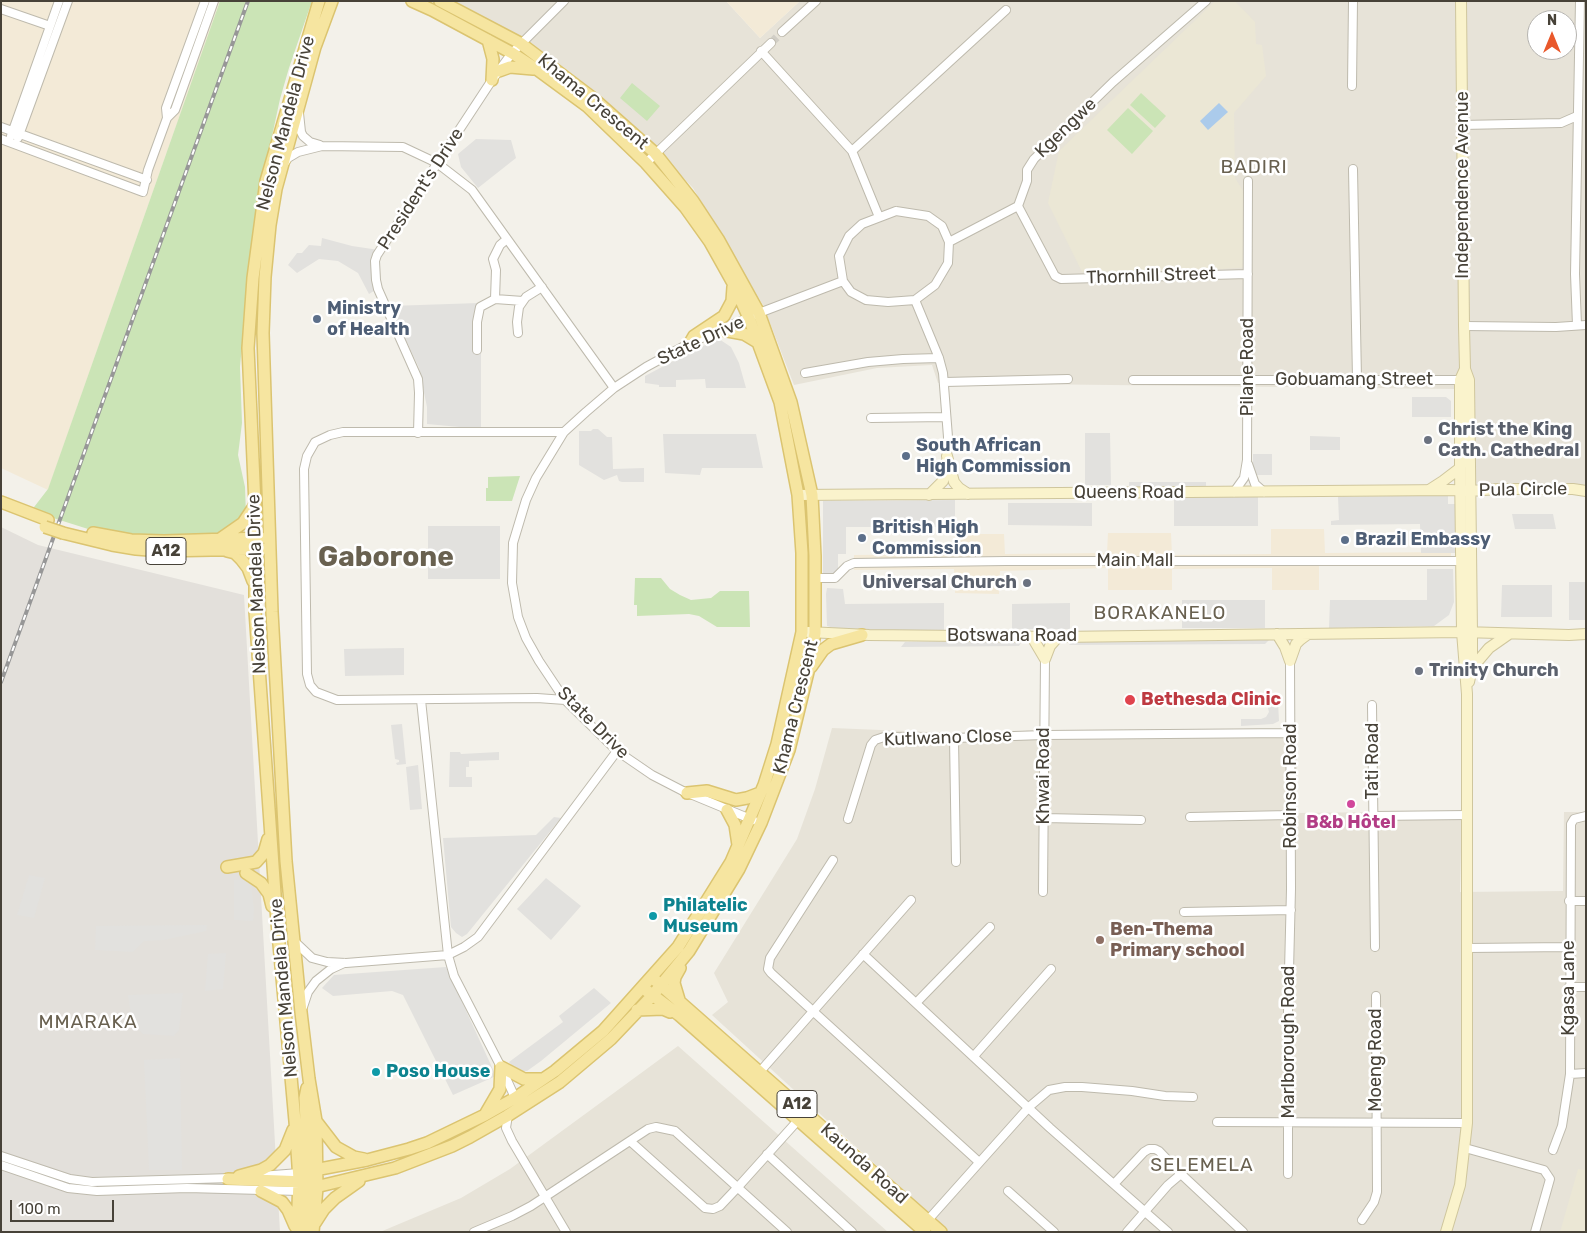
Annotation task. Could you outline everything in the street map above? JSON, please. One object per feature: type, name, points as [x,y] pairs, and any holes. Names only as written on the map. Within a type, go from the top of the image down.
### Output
[{"type":"main road","name":"Nelson Mandela Drive","points":[[308,1180],[296,1121],[277,922],[255,585],[255,506],[248,348],[253,278],[266,181],[319,1]]},
{"type":"main road","name":"Nelson Mandela Drive","points":[[308,1180],[316,1121],[301,1012],[286,861],[272,612],[263,333],[265,277],[270,225],[282,165],[315,48],[332,1]]},
{"type":"main road","name":"Khama Crescent","points":[[308,1180],[366,1176],[452,1146],[487,1120],[560,1082],[611,1039],[652,996],[656,982],[731,862],[750,819],[777,744],[802,632],[802,553],[798,495],[780,402],[760,344],[754,316],[710,242],[690,214],[646,162],[587,106],[538,70],[512,54],[412,1]]},
{"type":"main road","name":"Khama Crescent","points":[[308,1180],[367,1160],[427,1143],[487,1120],[508,1115],[517,1103],[544,1078],[603,1031],[643,988],[656,982],[689,952],[739,869],[762,823],[789,750],[808,672],[815,633],[812,495],[791,402],[718,239],[693,201],[655,153],[594,99],[520,43],[440,1]]},
{"type":"main road","name":"Independence Avenue","points":[[1460,1],[1464,380]]},
{"type":"main road","points":[[488,40],[496,76],[510,67],[538,70]]},
{"type":"main road","points":[[690,343],[694,336],[724,316],[732,301],[733,283]]},
{"type":"main road","points":[[722,330],[744,334],[760,344]]},
{"type":"main road","points":[[1464,380],[1460,468],[1465,491],[1460,561],[1472,668],[1467,694]]},
{"type":"main road","points":[[1446,1232],[1460,1185],[1468,1123],[1468,815],[1464,380]]},
{"type":"main road","points":[[947,456],[954,482],[968,494]]},
{"type":"main road","points":[[929,495],[943,481],[947,456]]},
{"type":"main road","points":[[1428,490],[1443,482],[1460,468]]},
{"type":"main road","name":"Pula Circle","points":[[1465,491],[1498,489],[1573,489],[1586,491]]},
{"type":"main road","name":"Queens Road","points":[[798,495],[1465,491]]},
{"type":"main road","name":"A12","points":[[1,502],[46,523]]},
{"type":"main road","points":[[255,506],[243,523],[221,544],[241,559],[248,568],[255,585]]},
{"type":"main road","name":"A12","points":[[1,510],[136,549],[161,551],[221,544],[271,543]]},
{"type":"main road","name":"Botswana Road","points":[[802,632],[862,635],[1058,637],[1467,632]]},
{"type":"main road","points":[[1467,632],[1586,634]]},
{"type":"main road","points":[[1277,634],[1287,651],[1290,661]]},
{"type":"main road","points":[[1290,661],[1296,644],[1308,634]]},
{"type":"main road","points":[[1472,668],[1489,648],[1509,634]]},
{"type":"main road","points":[[808,672],[823,650],[831,644],[862,635]]},
{"type":"main road","points":[[1032,637],[1039,646],[1045,660]]},
{"type":"main road","points":[[1045,660],[1050,646],[1058,637]]},
{"type":"main road","points":[[687,793],[707,791],[736,800],[760,793]]},
{"type":"main road","points":[[727,810],[735,825],[738,845]]},
{"type":"main road","points":[[227,867],[251,864],[259,860],[266,849],[270,820]]},
{"type":"main road","points":[[246,873],[255,878],[266,889],[277,922]]},
{"type":"main road","points":[[680,1003],[675,989],[675,977],[689,952]]},
{"type":"main road","name":"Kaunda Road","points":[[656,982],[756,1076]]},
{"type":"main road","name":"Kaunda Road","points":[[643,988],[756,1076],[927,1226],[941,1232]]},
{"type":"main road","points":[[637,1010],[663,1009],[679,1015]]},
{"type":"main road","points":[[487,1120],[500,1089],[501,1067],[524,1079],[544,1078]]},
{"type":"main road","points":[[305,1230],[308,1180],[305,1098],[309,1079]]},
{"type":"main road","points":[[233,1178],[261,1170],[279,1157],[289,1142],[296,1121]]},
{"type":"main road","points":[[316,1121],[336,1146],[354,1157],[367,1160]]},
{"type":"main road","points":[[233,1178],[308,1180],[388,1164],[403,1164]]},
{"type":"main road","points":[[305,1230],[335,1198],[366,1176]]},
{"type":"main road","points":[[305,1230],[308,1180]]},
{"type":"main road","points":[[261,1191],[282,1202],[305,1230]]},
{"type":"street","points":[[16,132],[58,1]]},
{"type":"street","points":[[68,1],[16,132],[9,142],[140,191],[167,118],[175,110],[214,1]]},
{"type":"street","points":[[167,118],[166,108],[205,1]]},
{"type":"street","name":"President's Drive","points":[[418,433],[420,393],[418,379],[378,289],[375,260],[380,249],[437,162],[520,43],[564,1]]},
{"type":"street","points":[[782,32],[816,1]]},
{"type":"street","name":"Kgengwe","points":[[1018,206],[1027,182],[1028,170],[1034,159],[1113,82],[1206,1]]},
{"type":"street","points":[[1352,86],[1353,1]]},
{"type":"street","points":[[1464,326],[1556,327],[1582,325],[1575,274],[1577,116],[1582,97],[1580,1]]},
{"type":"street","points":[[1,9],[50,26]]},
{"type":"street","points":[[852,152],[1006,10]]},
{"type":"street","points":[[646,162],[771,43]]},
{"type":"street","points":[[761,51],[852,152],[879,217]]},
{"type":"street","points":[[299,104],[303,136],[310,142],[322,146]]},
{"type":"street","points":[[1462,125],[1561,123],[1577,116]]},
{"type":"street","points":[[1,126],[143,179]]},
{"type":"street","points":[[282,165],[288,158],[298,152],[322,146],[403,147],[437,162],[472,190],[614,388]]},
{"type":"street","points":[[1353,169],[1357,379]]},
{"type":"street","name":"Pilane Road","points":[[1247,460],[1248,180]]},
{"type":"street","points":[[949,242],[1018,206]]},
{"type":"street","name":"Thornhill Street","points":[[1018,206],[1055,276],[1061,278],[1248,274]]},
{"type":"street","points":[[896,211],[928,216],[942,226],[949,242],[948,263],[934,284],[915,300],[888,302],[866,300],[851,292],[843,281],[839,256],[849,236],[862,224],[879,217],[896,211]]},
{"type":"street","points":[[495,298],[496,270],[493,259],[500,245],[507,239]]},
{"type":"street","name":"State Drive","points":[[762,823],[687,793],[652,775],[617,751],[564,700],[539,662],[526,638],[519,619],[514,598],[513,543],[526,500],[536,478],[564,432],[614,388],[646,367],[690,343],[843,281]]},
{"type":"street","points":[[518,333],[519,307],[526,298],[542,287]]},
{"type":"street","points":[[477,350],[477,322],[480,307],[495,298],[523,301]]},
{"type":"street","points":[[915,300],[939,358],[945,382],[947,456]]},
{"type":"street","points":[[805,373],[868,362],[939,358]]},
{"type":"street","points":[[945,382],[1068,379]]},
{"type":"street","name":"Gobuamang Street","points":[[1133,380],[1464,380]]},
{"type":"street","points":[[871,418],[946,417]]},
{"type":"street","points":[[564,432],[343,432],[330,435],[315,442],[307,456],[304,469],[307,674],[310,685],[316,692],[337,700],[537,698],[564,700]]},
{"type":"street","points":[[1247,460],[1252,479],[1265,492]]},
{"type":"street","points":[[1234,492],[1244,478],[1247,460]]},
{"type":"street","name":"Main Mall","points":[[815,578],[836,578],[847,566],[854,563],[1460,561]]},
{"type":"street","name":"Khwai Road","points":[[1043,892],[1045,660]]},
{"type":"street","name":"Robinson Road","points":[[1290,661],[1291,910]]},
{"type":"street","points":[[421,700],[448,955],[454,976],[501,1067],[517,1103]]},
{"type":"street","name":"Tati Road","points":[[1372,705],[1375,947]]},
{"type":"street","name":"Kutlwano Close","points":[[848,819],[871,745],[875,740],[884,737],[954,738],[1044,735],[1291,733]]},
{"type":"street","points":[[954,738],[956,862]]},
{"type":"street","points":[[294,941],[315,960],[346,963],[448,955],[464,947],[478,937],[617,751]]},
{"type":"street","points":[[1190,816],[1290,815]]},
{"type":"street","points":[[1373,816],[1468,815]]},
{"type":"street","name":"Kgasa Lane","points":[[1553,1150],[1564,1118],[1570,1074],[1569,901],[1571,824],[1574,819],[1586,816]]},
{"type":"street","points":[[1044,818],[1141,820]]},
{"type":"street","points":[[834,860],[770,958],[768,969],[770,973],[979,1162]]},
{"type":"street","points":[[756,1076],[910,900]]},
{"type":"street","points":[[1569,901],[1586,901]]},
{"type":"street","points":[[1184,912],[1291,910]]},
{"type":"street","name":"Marlborough Road","points":[[1288,1174],[1288,1021],[1291,910]]},
{"type":"street","points":[[916,1002],[990,928]]},
{"type":"street","points":[[1468,948],[1569,947]]},
{"type":"street","points":[[863,954],[1029,1108],[1168,1232]]},
{"type":"street","points":[[301,1012],[308,992],[316,981],[331,969],[346,963]]},
{"type":"street","points":[[974,1056],[1051,969]]},
{"type":"street","points":[[1569,987],[1586,987]]},
{"type":"street","name":"Moeng Road","points":[[1362,1220],[1374,1202],[1377,1192],[1376,996]]},
{"type":"street","points":[[1570,1074],[1586,1073]]},
{"type":"street","points":[[927,1226],[979,1162],[1029,1108],[1049,1090],[1065,1087],[1194,1097]]},
{"type":"street","points":[[508,1115],[506,1128],[512,1141],[566,1232]]},
{"type":"street","points":[[630,1141],[708,1209],[713,1210],[720,1206],[738,1187],[802,1116]]},
{"type":"street","points":[[487,1120],[512,1141]]},
{"type":"street","points":[[1217,1122],[1468,1123]]},
{"type":"street","points":[[474,1232],[512,1216],[545,1198],[648,1129],[656,1127],[671,1129],[787,1232]]},
{"type":"street","points":[[1466,1148],[1544,1170],[1550,1179],[1535,1232]]},
{"type":"street","points":[[1114,1184],[1144,1152],[1149,1149],[1160,1151],[1181,1174],[1243,1232]]},
{"type":"street","points":[[767,1154],[852,1232]]},
{"type":"street","points":[[1,1156],[70,1179],[92,1182],[233,1178]]},
{"type":"street","points":[[1,1164],[68,1188],[97,1191],[187,1188],[261,1191],[308,1180]]},
{"type":"street","points":[[1127,1232],[1168,1185],[1181,1174]]},
{"type":"street","points":[[1008,1191],[1054,1232]]},
{"type":"shaded area","points":[[1,1],[220,1],[48,490],[1,468]]},
{"type":"shaded area","points":[[450,1],[726,1],[760,38],[800,1],[1586,1],[1586,485],[1456,484],[1455,389],[938,383],[932,365],[877,368],[794,385],[763,305],[693,188],[618,111],[519,36]]},
{"type":"shaded area","points":[[726,1],[800,1],[760,38]]},
{"type":"shaded area","points":[[1215,1],[1235,1],[1255,22],[1256,44],[1262,45],[1266,76],[1234,113],[1235,178],[1249,200],[1250,267],[1160,273],[1118,280],[1113,271],[1082,272],[1048,203],[1059,151]]},
{"type":"shaded area","points":[[476,139],[511,140],[516,158],[478,188],[461,167],[458,154]]},
{"type":"shaded area","points":[[322,238],[352,246],[379,250],[377,289],[369,294],[358,273],[338,261],[319,259],[297,273],[288,265],[297,253],[302,253],[309,245],[321,246]]},
{"type":"shaded area","points":[[479,303],[481,311],[481,429],[427,424],[427,407],[419,368],[390,306]]},
{"type":"shaded area","points":[[719,339],[731,347],[739,363],[746,388],[706,388],[705,379],[676,380],[676,387],[659,387],[659,385],[645,383],[645,376]]},
{"type":"shaded area","points":[[1412,397],[1446,397],[1451,401],[1451,417],[1412,417]]},
{"type":"shaded area","points":[[598,429],[607,437],[612,437],[613,469],[644,468],[644,482],[622,482],[619,481],[617,475],[604,480],[579,465],[579,431],[591,431]]},
{"type":"shaded area","points":[[1085,433],[1110,433],[1111,485],[1085,485]]},
{"type":"shaded area","points":[[663,434],[756,434],[763,468],[702,468],[700,475],[665,473]]},
{"type":"shaded area","points":[[1310,436],[1340,437],[1340,450],[1310,450]]},
{"type":"shaded area","points":[[1253,454],[1272,454],[1272,475],[1253,475]]},
{"type":"shaded area","points":[[1129,482],[1206,482],[1206,489],[1129,489]]},
{"type":"shaded area","points":[[1448,495],[1448,504],[1456,504],[1457,553],[1421,553],[1420,524],[1331,525],[1331,521],[1339,520],[1338,497]]},
{"type":"shaded area","points":[[1174,497],[1258,497],[1258,526],[1174,526]]},
{"type":"shaded area","points":[[955,500],[955,516],[943,527],[846,527],[846,554],[838,554],[838,573],[823,574],[823,501]]},
{"type":"shaded area","points":[[1008,503],[1092,503],[1092,526],[1008,525]]},
{"type":"shaded area","points":[[1512,514],[1553,514],[1556,529],[1515,529]]},
{"type":"shaded area","points":[[428,526],[500,526],[500,579],[428,579]]},
{"type":"shaded area","points":[[1,527],[38,545],[244,595],[280,1232],[1,1232]]},
{"type":"shaded area","points":[[1271,529],[1324,529],[1325,553],[1451,552],[1451,565],[1319,566],[1319,590],[1272,590],[1272,568],[1172,569],[1172,590],[1108,590],[1108,568],[1000,571],[999,594],[955,593],[954,569],[854,570],[854,555],[954,554],[954,534],[1004,534],[1005,554],[1107,553],[1108,533],[1171,533],[1172,555],[1271,554]]},
{"type":"shaded area","points":[[1427,569],[1453,569],[1454,602],[1449,615],[1434,626],[1329,628],[1330,600],[1427,600]]},
{"type":"shaded area","points":[[1569,582],[1586,582],[1586,620],[1569,620]]},
{"type":"shaded area","points":[[1502,585],[1552,585],[1552,617],[1501,617]]},
{"type":"shaded area","points":[[827,588],[843,589],[845,604],[944,603],[944,630],[844,631],[827,626]]},
{"type":"shaded area","points":[[1182,600],[1265,600],[1265,628],[1182,628]]},
{"type":"shaded area","points":[[1070,603],[1070,629],[1012,629],[1012,604]]},
{"type":"shaded area","points":[[1270,639],[1265,644],[1069,645],[1073,640]]},
{"type":"shaded area","points":[[1022,641],[1019,646],[901,647],[905,642]]},
{"type":"shaded area","points":[[404,648],[404,675],[345,676],[344,649]]},
{"type":"shaded area","points":[[1274,699],[1278,702],[1279,721],[1273,724],[1241,726],[1241,719],[1261,719],[1266,717],[1269,712],[1266,700]]},
{"type":"shaded area","points":[[402,724],[406,764],[397,765],[396,763],[399,760],[395,759],[391,725]]},
{"type":"shaded area","points":[[832,728],[954,733],[1054,730],[1297,729],[1297,813],[1462,811],[1460,892],[1563,891],[1564,812],[1586,812],[1586,1232],[949,1232],[712,1015],[728,1002],[714,973],[797,839],[815,789]]},
{"type":"shaded area","points":[[450,752],[460,752],[461,754],[499,752],[499,760],[469,761],[469,767],[466,767],[466,777],[472,777],[472,787],[449,787]]},
{"type":"shaded area","points":[[418,765],[422,809],[410,810],[406,767]]},
{"type":"shaded area","points":[[554,817],[561,818],[467,934],[462,937],[456,933],[451,927],[443,838],[536,835]]},
{"type":"shaded area","points":[[29,875],[45,878],[34,918],[17,915]]},
{"type":"shaded area","points":[[546,878],[581,906],[551,940],[517,909]]},
{"type":"shaded area","points":[[246,879],[251,886],[254,910],[253,921],[234,920],[234,880]]},
{"type":"shaded area","points":[[207,925],[206,931],[164,940],[144,941],[133,952],[95,950],[96,926]]},
{"type":"shaded area","points":[[226,953],[223,989],[205,991],[208,954]]},
{"type":"shaded area","points":[[446,967],[496,1076],[453,1095],[403,995],[392,991],[333,996],[322,988],[334,975]]},
{"type":"shaded area","points":[[594,988],[611,1003],[527,1071],[519,1071],[513,1067],[509,1062],[563,1022],[559,1016]]},
{"type":"shaded area","points":[[183,993],[179,1030],[174,1036],[143,1034],[132,1023],[128,995]]},
{"type":"shaded area","points":[[678,1046],[888,1232],[380,1232],[461,1198],[510,1169]]},
{"type":"shaded area","points":[[180,1058],[182,1170],[149,1170],[144,1060]]},
{"type":"shaded area","points":[[1578,1169],[1586,1170],[1586,1232],[1560,1232]]},
{"type":"green space","points":[[220,1],[312,1],[280,99],[260,192],[251,247],[240,367],[242,423],[238,455],[245,487],[246,515],[223,534],[188,536],[104,534],[31,511],[48,489]]},
{"type":"green space","points":[[632,83],[660,106],[647,121],[620,98]]},
{"type":"green space","points":[[1141,93],[1166,116],[1155,128],[1130,105]]},
{"type":"green space","points":[[1128,108],[1153,131],[1132,154],[1107,130]]},
{"type":"green space","points":[[520,476],[512,501],[486,501],[488,477]]},
{"type":"green space","points":[[635,578],[661,578],[670,589],[691,600],[711,598],[720,591],[749,591],[750,627],[717,627],[699,616],[689,614],[637,616],[637,605],[634,605]]},
{"type":"water","points":[[1219,103],[1228,112],[1208,130],[1200,121]]},
{"type":"tunnel","points":[[771,43],[782,32]]},
{"type":"railway","points":[[1,682],[248,1]]},
{"type":"place","name":"Ministry of Health","points":[[317,319]]},
{"type":"place","name":"Christ the King Cath. Cathedral","points":[[1428,440]]},
{"type":"place","name":"South African High Commission","points":[[906,456]]},
{"type":"place","name":"British High Commission","points":[[862,538]]},
{"type":"place","name":"Brazil Embassy","points":[[1345,540]]},
{"type":"place","name":"Universal Church","points":[[1027,583]]},
{"type":"place","name":"Trinity Church","points":[[1419,671]]},
{"type":"place","name":"Bethesda Clinic","points":[[1130,700]]},
{"type":"place","name":"B&b Hôtel","points":[[1351,804]]},
{"type":"place","name":"Philatelic Museum","points":[[653,916]]},
{"type":"place","name":"Ben-Thema Primary school","points":[[1100,940]]},
{"type":"place","name":"Poso House","points":[[376,1072]]},
{"type":"district","name":"BADIRI","points":[[1254,168]]},
{"type":"district","name":"Gaborone","points":[[386,558]]},
{"type":"district","name":"BORAKANELO","points":[[1160,614]]},
{"type":"district","name":"MMARAKA","points":[[88,1023]]},
{"type":"district","name":"SELEMELA","points":[[1202,1166]]}]
